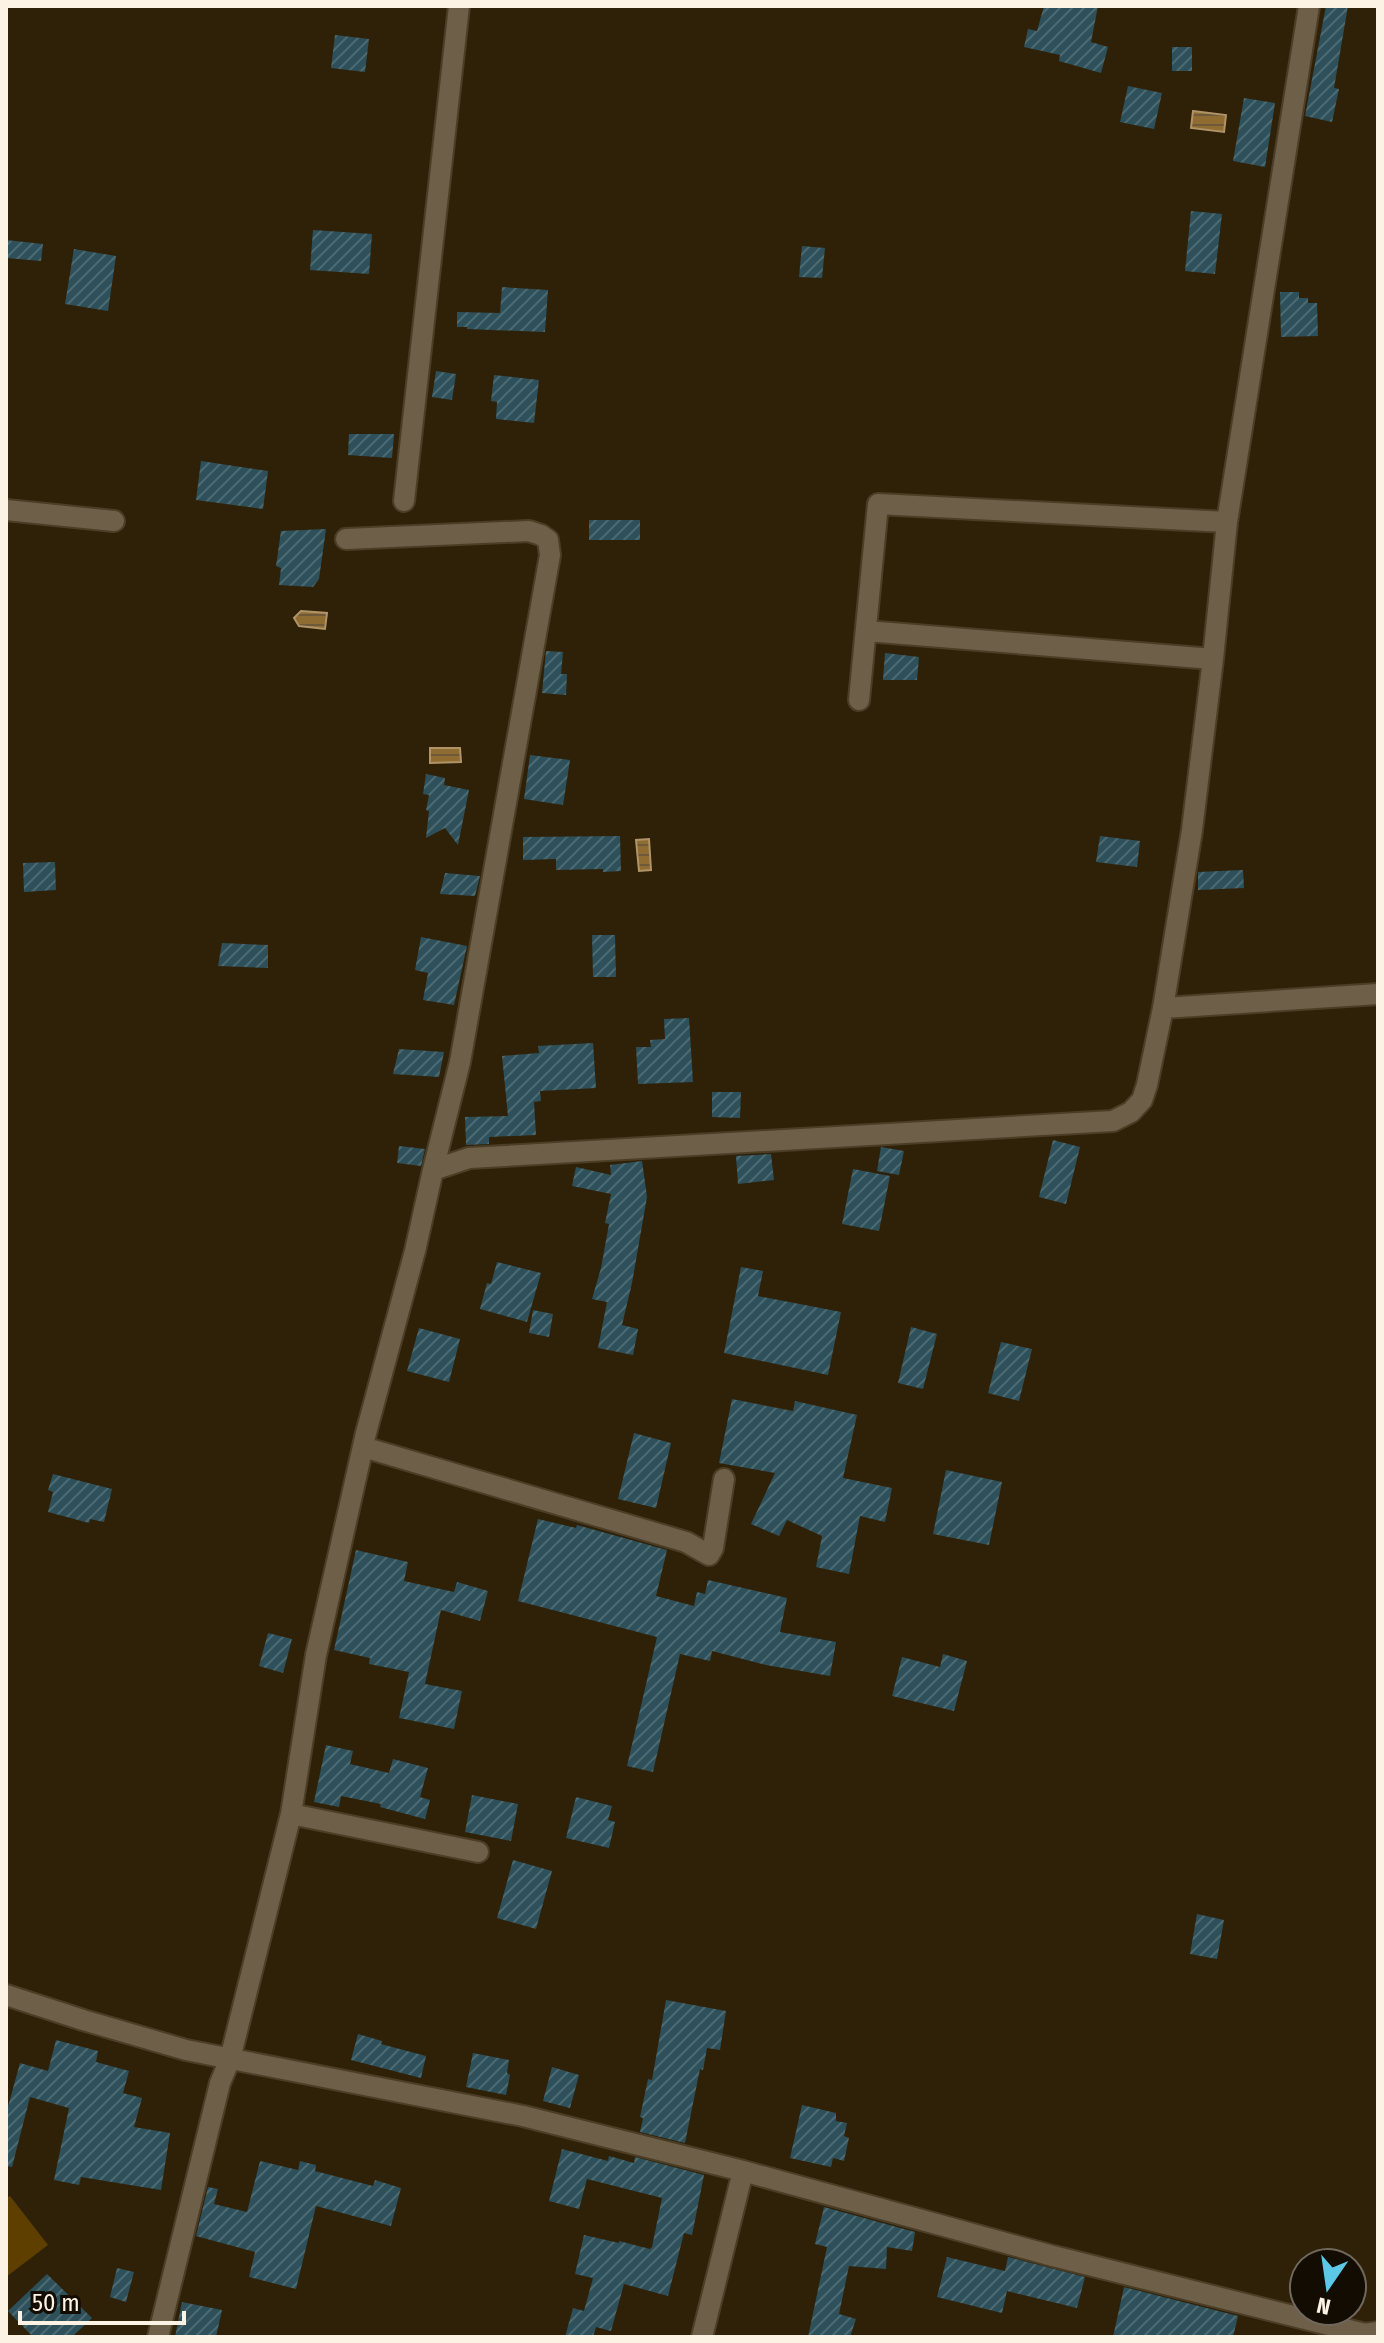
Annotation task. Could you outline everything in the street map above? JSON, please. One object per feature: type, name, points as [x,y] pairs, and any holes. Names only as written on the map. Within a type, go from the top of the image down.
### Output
[{"type":"street","points":[[404,501],[459,6]]},
{"type":"street","points":[[433,1170],[469,1158],[1113,1121],[1131,1112],[1142,1100],[1163,1008],[1192,830],[1227,522],[1309,6]]},
{"type":"street","points":[[859,700],[878,504],[1227,522]]},
{"type":"street","points":[[6,510],[114,521]]},
{"type":"street","points":[[158,2337],[220,2083],[221,2057],[235,2037],[291,1814],[316,1655],[363,1447],[415,1251],[460,1062],[550,555],[548,540],[529,531],[346,539]]},
{"type":"street","points":[[866,631],[1213,659]]},
{"type":"street","points":[[1163,1008],[1378,994]]},
{"type":"street","points":[[363,1447],[686,1542],[709,1555],[713,1548],[724,1479]]},
{"type":"street","points":[[291,1814],[478,1852]]},
{"type":"street","points":[[6,1995],[186,2050],[523,2116],[743,2171],[1053,2256],[1365,2334],[1378,2332]]},
{"type":"street","points":[[702,2337],[743,2171]]},
{"type":"shaded area","points":[[1193,111],[1226,115],[1224,132],[1191,128]]},
{"type":"shaded area","points":[[301,611],[327,613],[325,629],[299,626],[294,618]]},
{"type":"shaded area","points":[[430,748],[460,748],[461,762],[430,763]]},
{"type":"shaded area","points":[[649,839],[651,870],[639,871],[636,840]]},
{"type":"shaded area","points":[[10,2196],[48,2245],[6,2277],[6,2198]]},
{"type":"building","points":[[1044,6],[1098,6],[1091,42],[1108,47],[1101,73],[1059,61],[1060,55],[1024,47],[1028,29],[1037,31]]},
{"type":"building","points":[[1326,6],[1348,6],[1334,88],[1339,89],[1332,122],[1305,116]]},
{"type":"building","points":[[335,35],[369,39],[365,72],[331,68]]},
{"type":"building","points":[[1172,47],[1192,47],[1192,71],[1172,71]]},
{"type":"building","points":[[1128,86],[1162,93],[1154,129],[1120,122]]},
{"type":"building","points":[[1244,98],[1275,103],[1265,167],[1233,161]]},
{"type":"building","points":[[1191,211],[1222,214],[1215,274],[1185,271]]},
{"type":"building","points":[[313,230],[372,234],[369,274],[310,270]]},
{"type":"building","points":[[6,240],[43,244],[41,261],[6,258]]},
{"type":"building","points":[[802,246],[825,248],[822,278],[799,277]]},
{"type":"building","points":[[74,249],[116,256],[108,311],[65,304]]},
{"type":"building","points":[[502,287],[548,290],[545,332],[457,327],[457,312],[500,313]]},
{"type":"building","points":[[1280,292],[1299,292],[1299,298],[1308,298],[1308,303],[1317,303],[1318,336],[1281,337]]},
{"type":"building","points":[[436,371],[456,374],[452,400],[432,397]]},
{"type":"building","points":[[494,375],[539,380],[534,423],[496,419],[497,402],[491,401]]},
{"type":"building","points":[[349,434],[394,434],[392,458],[348,455]]},
{"type":"building","points":[[201,461],[268,471],[263,509],[196,500]]},
{"type":"building","points":[[589,520],[640,520],[640,540],[589,540]]},
{"type":"building","points":[[326,529],[319,579],[313,587],[279,585],[281,568],[276,566],[281,531]]},
{"type":"building","points":[[546,651],[563,652],[561,674],[567,674],[566,695],[542,693]]},
{"type":"building","points":[[885,653],[919,657],[917,680],[883,680]]},
{"type":"building","points":[[530,755],[570,760],[563,805],[524,799]]},
{"type":"building","points":[[426,774],[445,778],[444,785],[469,790],[458,845],[445,828],[426,838],[429,795],[423,794]]},
{"type":"building","points":[[620,836],[621,871],[556,870],[556,859],[523,860],[523,837]]},
{"type":"building","points":[[1100,836],[1140,841],[1137,867],[1096,862]]},
{"type":"building","points":[[55,862],[56,890],[24,892],[23,863]]},
{"type":"building","points":[[1243,870],[1244,888],[1198,890],[1198,872]]},
{"type":"building","points":[[445,873],[480,876],[475,896],[440,894]]},
{"type":"building","points":[[592,935],[615,935],[616,977],[593,977]]},
{"type":"building","points":[[421,937],[467,946],[454,1005],[423,1000],[428,973],[415,970]]},
{"type":"building","points":[[222,943],[268,945],[268,968],[218,966]]},
{"type":"building","points":[[689,1018],[693,1082],[638,1084],[636,1047],[651,1047],[650,1040],[665,1039],[664,1019]]},
{"type":"building","points":[[593,1043],[596,1088],[540,1091],[541,1101],[534,1102],[536,1135],[489,1137],[489,1144],[466,1145],[465,1117],[508,1116],[502,1056],[539,1053],[538,1046]]},
{"type":"building","points":[[399,1049],[444,1052],[439,1077],[393,1074]]},
{"type":"building","points":[[712,1092],[741,1092],[740,1118],[712,1117]]},
{"type":"building","points":[[1053,1140],[1080,1147],[1066,1204],[1039,1197]]},
{"type":"building","points":[[399,1146],[425,1149],[421,1166],[397,1163]]},
{"type":"building","points":[[881,1147],[904,1151],[899,1175],[877,1171]]},
{"type":"building","points":[[771,1154],[774,1180],[738,1184],[736,1156]]},
{"type":"building","points":[[642,1161],[647,1197],[622,1325],[638,1329],[633,1355],[598,1348],[607,1302],[592,1299],[609,1224],[605,1223],[611,1194],[572,1186],[576,1167],[611,1175],[610,1165]]},
{"type":"building","points":[[853,1169],[890,1176],[879,1231],[842,1224]]},
{"type":"building","points":[[497,1262],[541,1273],[527,1322],[480,1309]]},
{"type":"building","points":[[741,1267],[763,1271],[758,1296],[841,1312],[828,1375],[724,1353]]},
{"type":"building","points":[[533,1310],[553,1314],[549,1337],[529,1333]]},
{"type":"building","points":[[911,1327],[937,1334],[923,1389],[898,1383]]},
{"type":"building","points":[[419,1328],[460,1339],[449,1382],[407,1371]]},
{"type":"building","points":[[1001,1342],[1032,1349],[1019,1401],[988,1393]]},
{"type":"building","points":[[732,1399],[793,1411],[795,1401],[857,1415],[843,1478],[892,1488],[885,1522],[860,1516],[849,1574],[816,1567],[822,1536],[787,1520],[779,1536],[751,1524],[775,1473],[719,1463]]},
{"type":"building","points":[[634,1433],[671,1443],[656,1508],[618,1499]]},
{"type":"building","points":[[946,1470],[1002,1482],[989,1545],[933,1534]]},
{"type":"building","points":[[53,1474],[112,1489],[104,1522],[90,1519],[89,1523],[48,1512],[53,1492],[48,1490]]},
{"type":"building","points":[[538,1519],[576,1528],[577,1525],[667,1550],[656,1596],[694,1606],[697,1592],[705,1594],[708,1580],[787,1598],[780,1632],[836,1642],[830,1676],[766,1665],[712,1651],[710,1661],[680,1654],[653,1772],[627,1766],[657,1637],[518,1601]]},
{"type":"building","points":[[356,1550],[408,1562],[404,1581],[454,1592],[457,1582],[488,1591],[480,1621],[441,1610],[425,1684],[462,1691],[454,1729],[399,1718],[409,1672],[369,1664],[370,1658],[334,1650]]},
{"type":"building","points":[[268,1633],[292,1639],[283,1673],[259,1666]]},
{"type":"building","points":[[943,1654],[967,1661],[954,1711],[892,1696],[902,1657],[940,1667]]},
{"type":"building","points":[[326,1745],[353,1751],[350,1764],[389,1773],[393,1759],[428,1768],[420,1797],[430,1800],[425,1819],[380,1807],[381,1804],[341,1796],[339,1807],[314,1802]]},
{"type":"building","points":[[472,1795],[518,1804],[511,1841],[465,1832]]},
{"type":"building","points":[[576,1797],[612,1806],[608,1820],[615,1822],[609,1848],[566,1838]]},
{"type":"building","points":[[513,1860],[552,1871],[536,1929],[497,1918]]},
{"type":"building","points":[[1197,1914],[1224,1920],[1217,1959],[1190,1954]]},
{"type":"building","points":[[666,2000],[726,2011],[720,2050],[707,2048],[703,2070],[700,2069],[685,2143],[640,2132],[643,2118],[640,2117],[648,2079],[652,2080]]},
{"type":"building","points":[[358,2034],[382,2041],[381,2044],[426,2056],[421,2078],[351,2060]]},
{"type":"building","points":[[56,2040],[98,2051],[96,2062],[129,2071],[123,2093],[142,2098],[134,2127],[170,2133],[161,2190],[81,2177],[79,2185],[54,2180],[69,2108],[30,2097],[12,2167],[6,2166],[6,2114],[20,2063],[48,2071]]},
{"type":"building","points":[[473,2053],[509,2060],[506,2095],[466,2087]]},
{"type":"building","points":[[552,2067],[579,2075],[570,2108],[543,2101]]},
{"type":"building","points":[[802,2105],[836,2113],[836,2121],[847,2123],[844,2136],[849,2138],[844,2161],[833,2158],[831,2167],[790,2158]]},
{"type":"building","points":[[562,2149],[608,2161],[609,2156],[634,2163],[635,2157],[704,2175],[692,2235],[684,2233],[668,2296],[624,2284],[611,2331],[596,2327],[593,2337],[565,2337],[573,2308],[584,2311],[593,2278],[575,2274],[584,2235],[650,2249],[662,2198],[587,2179],[579,2209],[549,2201]]},
{"type":"building","points":[[260,2161],[298,2170],[300,2161],[316,2165],[315,2171],[373,2186],[375,2180],[401,2188],[391,2226],[316,2206],[296,2289],[249,2277],[255,2252],[196,2236],[208,2187],[218,2189],[214,2204],[247,2212]]},
{"type":"building","points":[[824,2207],[915,2232],[912,2251],[887,2247],[886,2269],[849,2266],[839,2314],[856,2319],[850,2337],[808,2337],[827,2247],[815,2244]]},
{"type":"building","points":[[947,2257],[1005,2271],[1008,2257],[1085,2277],[1077,2308],[1007,2291],[1002,2313],[937,2297]]},
{"type":"building","points":[[117,2268],[134,2272],[126,2302],[110,2297]]},
{"type":"building","points":[[47,2274],[92,2318],[72,2337],[33,2337],[8,2311]]},
{"type":"building","points":[[1124,2287],[1238,2316],[1233,2337],[1113,2337]]},
{"type":"building","points":[[182,2302],[222,2310],[216,2337],[175,2337]]}]
